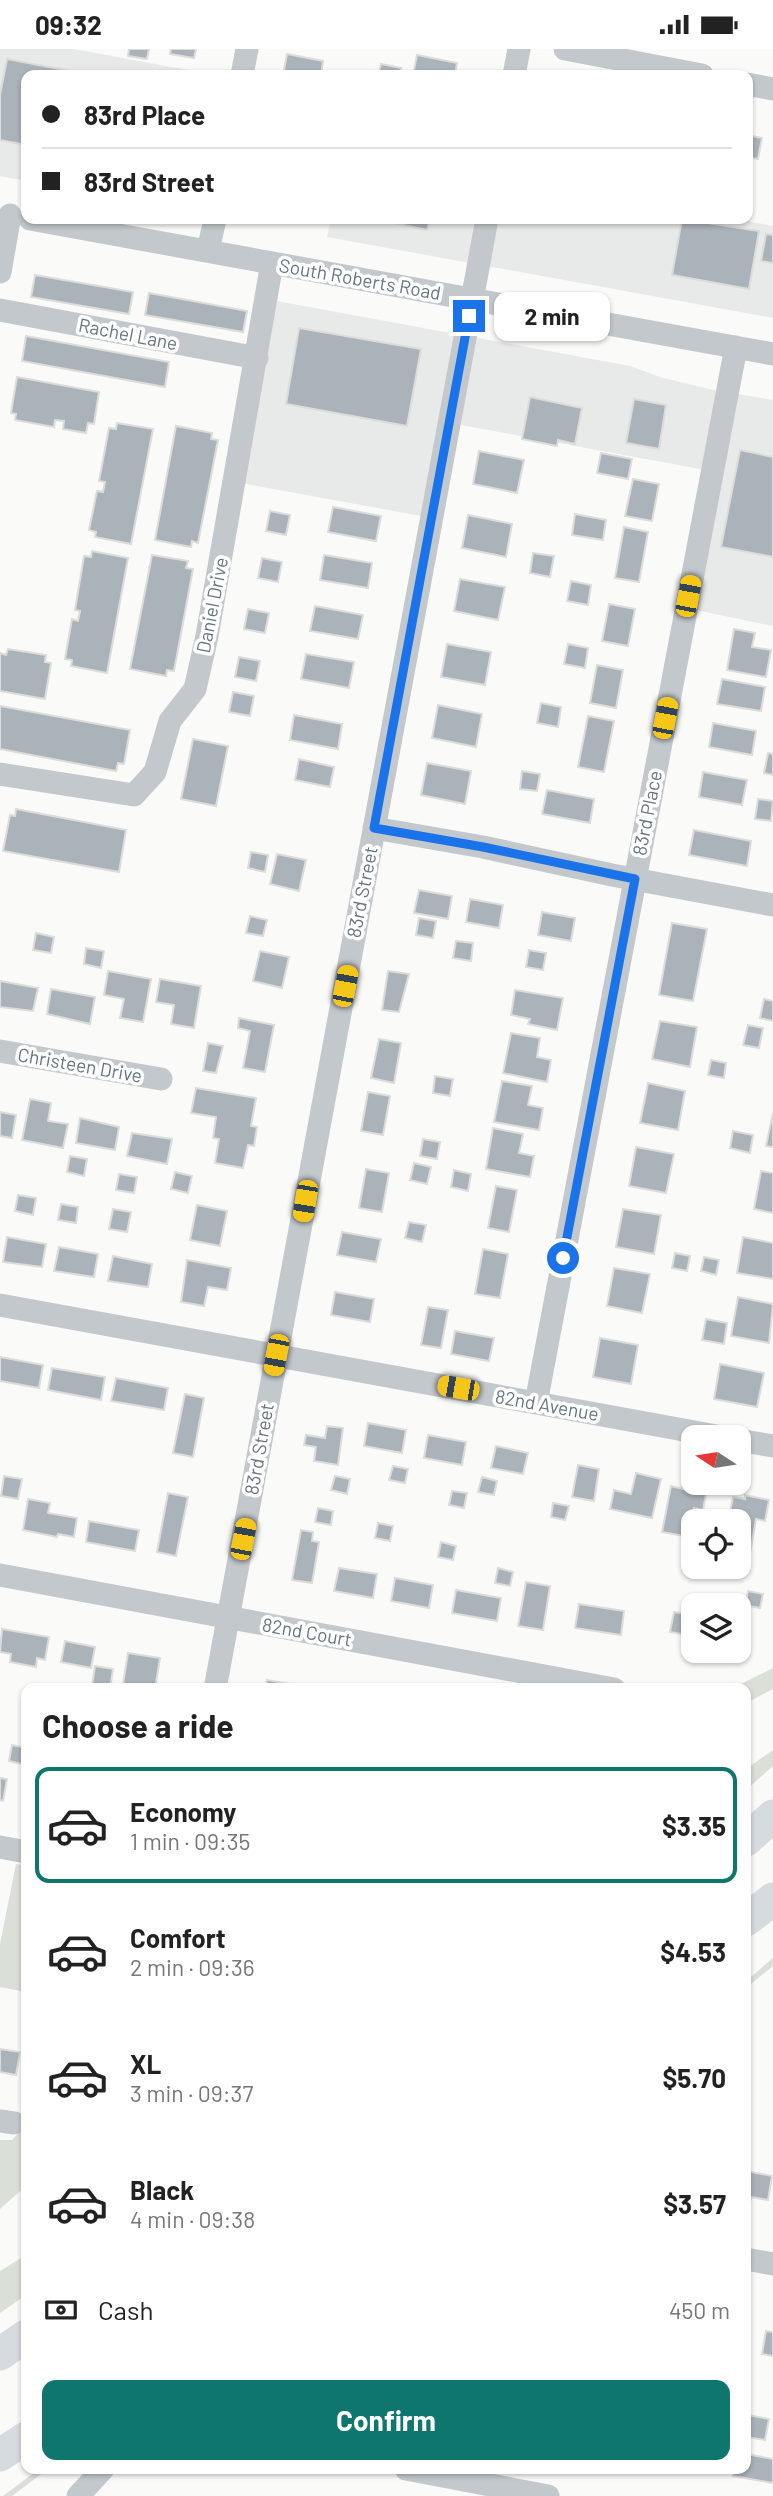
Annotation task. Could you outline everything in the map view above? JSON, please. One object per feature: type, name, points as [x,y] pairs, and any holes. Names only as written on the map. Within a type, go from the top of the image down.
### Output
[{"type":"highway","points":[[751,1836],[773,1816]]},
{"type":"highway","points":[[751,1916],[773,1899]]},
{"type":"highway","points":[[0,2354],[21,2339]]},
{"type":"highway","points":[[0,2455],[21,2441]]},
{"type":"street","points":[[243,70],[247,49]]},
{"type":"street","points":[[515,70],[519,49]]},
{"type":"street","points":[[565,49],[676,70]]},
{"type":"street","points":[[753,85],[773,89]]},
{"type":"street","points":[[0,272],[17,216]]},
{"type":"street","name":"South Roberts Road","points":[[61,224],[773,354]]},
{"type":"street","points":[[208,251],[214,224]]},
{"type":"street","name":"83rd Street","points":[[216,1683],[486,224]]},
{"type":"street","name":"Daniel Drive","points":[[0,774],[134,795],[155,772],[170,721],[195,689],[207,636],[272,263]]},
{"type":"street","name":"Rachel Lane","points":[[0,310],[257,358]]},
{"type":"street","name":"83rd Place","points":[[536,1403],[736,347]]},
{"type":"street","points":[[374,828],[773,905]]},
{"type":"street","name":"Christeen Drive","points":[[0,1051],[160,1079]]},
{"type":"street","name":"82nd Avenue","points":[[0,1305],[681,1430]]},
{"type":"street","points":[[751,1442],[773,1446]]},
{"type":"street","name":"82nd Court","points":[[0,1575],[582,1683]]},
{"type":"street","points":[[0,1847],[21,1851]]},
{"type":"street","points":[[751,2260],[773,2264]]},
{"type":"street","points":[[78,2496],[98,2474]]},
{"type":"street","points":[[432,2474],[548,2496]]},
{"type":"shaded area","points":[[0,49],[74,49],[188,70],[21,70],[21,180],[0,176]]},
{"type":"shaded area","points":[[753,222],[773,226],[773,318],[327,237],[330,224]]},
{"type":"shaded area","points":[[266,299],[630,366],[660,377],[709,389],[773,400],[773,626],[686,608],[711,471],[450,423],[432,518],[235,482]]},
{"type":"shaded area","points":[[773,1668],[773,1689],[751,1700],[751,1683],[743,1683]]},
{"type":"shaded area","points":[[773,1750],[773,1766],[751,1786],[751,1765]]},
{"type":"shaded area","points":[[16,1864],[21,1865],[21,1991],[0,1987],[0,1944]]},
{"type":"shaded area","points":[[773,1958],[773,1966],[751,1984],[751,1977]]},
{"type":"shaded area","points":[[21,2130],[21,2190],[0,2209],[0,2140],[12,2140]]},
{"type":"shaded area","points":[[21,2258],[21,2298],[0,2313],[0,2271]]},
{"type":"shaded area","points":[[32,2474],[41,2474],[12,2496],[3,2496]]},
{"type":"building","points":[[129,49],[149,49],[147,59],[128,56]]},
{"type":"building","points":[[171,49],[196,49],[194,58],[170,54]]},
{"type":"building","points":[[287,54],[323,61],[322,70],[284,70]]},
{"type":"building","points":[[417,55],[457,63],[456,70],[414,70]]},
{"type":"building","points":[[7,59],[65,70],[21,70],[21,144],[0,140],[0,95]]},
{"type":"building","points":[[381,64],[401,68],[401,70],[379,70]]},
{"type":"building","points":[[753,136],[762,138],[758,159],[753,158]]},
{"type":"building","points":[[399,224],[429,224],[427,230]]},
{"type":"building","points":[[681,224],[714,224],[759,231],[749,289],[672,275]]},
{"type":"building","points":[[766,234],[773,235],[773,263],[761,261]]},
{"type":"building","points":[[35,275],[133,292],[129,314],[31,297]]},
{"type":"building","points":[[149,293],[247,311],[243,332],[145,315]]},
{"type":"building","points":[[299,328],[421,349],[407,426],[286,404]]},
{"type":"building","points":[[26,336],[169,362],[165,387],[22,361]]},
{"type":"building","points":[[17,377],[99,392],[94,424],[88,423],[86,433],[63,429],[64,421],[55,420],[54,427],[15,420],[16,414],[11,413]]},
{"type":"building","points":[[530,397],[582,408],[575,444],[558,440],[557,446],[522,439]]},
{"type":"building","points":[[634,399],[666,405],[659,449],[626,443]]},
{"type":"building","points":[[117,423],[153,429],[131,544],[95,537],[96,532],[89,530],[97,491],[103,492],[105,482],[99,481],[109,428],[116,429]]},
{"type":"building","points":[[176,426],[212,433],[211,439],[218,440],[198,543],[192,541],[191,547],[155,540]]},
{"type":"building","points":[[740,450],[773,457],[773,557],[721,547]]},
{"type":"building","points":[[479,451],[524,460],[517,493],[473,484]]},
{"type":"building","points":[[601,453],[632,459],[628,479],[597,473]]},
{"type":"building","points":[[633,479],[659,484],[652,521],[625,516]]},
{"type":"building","points":[[333,507],[381,516],[376,541],[328,532]]},
{"type":"building","points":[[270,511],[290,515],[286,535],[266,531]]},
{"type":"building","points":[[575,514],[606,520],[603,540],[572,535]]},
{"type":"building","points":[[468,515],[512,524],[506,557],[462,548]]},
{"type":"building","points":[[624,527],[648,532],[639,582],[615,578]]},
{"type":"building","points":[[92,551],[128,558],[107,673],[71,666],[72,660],[65,659],[72,619],[78,621],[80,611],[75,610],[84,556],[91,557]]},
{"type":"building","points":[[533,553],[554,556],[550,577],[530,573]]},
{"type":"building","points":[[152,555],[188,561],[186,568],[193,569],[174,671],[167,670],[166,676],[130,669]]},
{"type":"building","points":[[324,555],[372,563],[368,588],[320,580]]},
{"type":"building","points":[[262,558],[282,562],[278,582],[258,578]]},
{"type":"building","points":[[460,579],[505,587],[498,620],[454,611]]},
{"type":"building","points":[[571,581],[591,585],[588,605],[567,601]]},
{"type":"building","points":[[609,604],[635,609],[628,646],[602,641]]},
{"type":"building","points":[[315,606],[363,615],[358,639],[310,631]]},
{"type":"building","points":[[248,609],[269,613],[265,633],[244,629]]},
{"type":"building","points":[[734,629],[755,633],[752,647],[771,650],[766,677],[727,670]]},
{"type":"building","points":[[447,644],[491,652],[485,685],[441,677]]},
{"type":"building","points":[[568,644],[588,648],[585,668],[564,664]]},
{"type":"building","points":[[8,649],[46,655],[45,662],[51,663],[45,699],[0,691],[0,653],[6,655]]},
{"type":"building","points":[[306,654],[354,662],[349,688],[301,679]]},
{"type":"building","points":[[239,657],[260,661],[256,681],[235,677]]},
{"type":"building","points":[[597,665],[623,670],[616,708],[590,703]]},
{"type":"building","points":[[722,679],[765,687],[761,711],[717,704]]},
{"type":"building","points":[[233,692],[254,696],[250,716],[229,712]]},
{"type":"building","points":[[541,703],[561,707],[558,727],[537,723]]},
{"type":"building","points":[[438,705],[482,714],[476,747],[432,738]]},
{"type":"building","points":[[0,706],[130,730],[124,764],[118,763],[116,771],[0,749]]},
{"type":"building","points":[[294,715],[342,724],[338,749],[290,740]]},
{"type":"building","points":[[588,716],[614,721],[604,772],[578,767]]},
{"type":"building","points":[[713,723],[756,731],[752,755],[709,747]]},
{"type":"building","points":[[193,739],[228,746],[216,806],[181,799]]},
{"type":"building","points":[[768,753],[773,754],[773,775],[764,773]]},
{"type":"building","points":[[299,759],[334,767],[330,787],[295,780]]},
{"type":"building","points":[[427,763],[471,771],[465,804],[421,795]]},
{"type":"building","points":[[522,771],[540,774],[537,791],[520,789]]},
{"type":"building","points":[[703,772],[747,780],[742,805],[699,797]]},
{"type":"building","points":[[547,790],[594,799],[590,823],[542,814]]},
{"type":"building","points":[[758,799],[773,801],[771,821],[755,819]]},
{"type":"building","points":[[16,809],[126,830],[119,872],[3,851],[10,815],[15,816]]},
{"type":"building","points":[[694,830],[751,841],[747,866],[689,855]]},
{"type":"building","points":[[251,852],[268,855],[265,872],[248,868]]},
{"type":"building","points":[[277,854],[306,860],[299,891],[270,884]]},
{"type":"building","points":[[419,890],[452,896],[448,919],[414,913]]},
{"type":"building","points":[[470,899],[503,905],[499,928],[466,922]]},
{"type":"building","points":[[542,912],[575,918],[571,941],[538,935]]},
{"type":"building","points":[[250,916],[267,920],[263,936],[246,933]]},
{"type":"building","points":[[419,918],[436,921],[433,938],[416,935]]},
{"type":"building","points":[[672,923],[707,929],[693,1001],[659,995]]},
{"type":"building","points":[[36,933],[54,937],[51,953],[33,950]]},
{"type":"building","points":[[456,941],[473,943],[471,961],[453,958]]},
{"type":"building","points":[[86,948],[104,951],[101,968],[84,964]]},
{"type":"building","points":[[529,950],[546,953],[543,970],[526,967]]},
{"type":"building","points":[[260,951],[289,957],[282,988],[253,981]]},
{"type":"building","points":[[108,971],[151,979],[143,1022],[120,1018],[124,999],[104,995]]},
{"type":"building","points":[[388,971],[409,974],[399,1012],[382,1010]]},
{"type":"building","points":[[160,979],[201,986],[194,1028],[171,1024],[174,1005],[156,1002]]},
{"type":"building","points":[[0,981],[38,988],[33,1011],[0,1007]]},
{"type":"building","points":[[51,989],[95,997],[90,1024],[47,1014]]},
{"type":"building","points":[[515,990],[563,998],[557,1030],[528,1024],[530,1019],[511,1015]]},
{"type":"building","points":[[764,999],[773,1001],[773,1021],[760,1018]]},
{"type":"building","points":[[239,1018],[274,1025],[265,1072],[243,1068],[250,1031],[238,1028]]},
{"type":"building","points":[[660,1021],[697,1027],[690,1067],[652,1059]]},
{"type":"building","points":[[748,1025],[763,1028],[759,1048],[743,1045]]},
{"type":"building","points":[[511,1033],[540,1038],[537,1057],[551,1060],[547,1082],[503,1073]]},
{"type":"building","points":[[379,1039],[401,1043],[394,1083],[371,1078]]},
{"type":"building","points":[[208,1043],[223,1046],[216,1073],[203,1071]]},
{"type":"building","points":[[711,1060],[726,1063],[724,1078],[708,1075]]},
{"type":"building","points":[[435,1076],[453,1079],[450,1096],[433,1093]]},
{"type":"building","points":[[502,1081],[532,1086],[528,1105],[543,1108],[539,1130],[494,1122]]},
{"type":"building","points":[[648,1083],[685,1091],[678,1130],[640,1123]]},
{"type":"building","points":[[196,1088],[256,1098],[251,1126],[257,1127],[254,1146],[248,1145],[243,1168],[215,1163],[219,1139],[213,1138],[216,1117],[191,1113]]},
{"type":"building","points":[[368,1092],[390,1096],[383,1135],[361,1131]]},
{"type":"building","points":[[30,1099],[51,1103],[48,1121],[68,1124],[63,1148],[22,1140]]},
{"type":"building","points":[[0,1112],[16,1115],[12,1138],[0,1136]]},
{"type":"building","points":[[773,1113],[773,1147],[766,1146]]},
{"type":"building","points":[[80,1118],[119,1127],[115,1150],[76,1143]]},
{"type":"building","points":[[493,1128],[523,1134],[519,1153],[534,1156],[530,1177],[486,1169]]},
{"type":"building","points":[[733,1131],[753,1135],[750,1153],[730,1148]]},
{"type":"building","points":[[132,1133],[172,1139],[167,1164],[127,1156]]},
{"type":"building","points":[[423,1139],[440,1142],[437,1159],[420,1156]]},
{"type":"building","points":[[636,1147],[674,1154],[666,1193],[629,1186]]},
{"type":"building","points":[[70,1156],[87,1159],[84,1176],[67,1172]]},
{"type":"building","points":[[414,1163],[431,1167],[427,1184],[410,1180]]},
{"type":"building","points":[[366,1169],[389,1173],[382,1212],[359,1208]]},
{"type":"building","points":[[454,1170],[471,1174],[468,1191],[451,1187]]},
{"type":"building","points":[[761,1171],[773,1173],[773,1213],[754,1209]]},
{"type":"building","points":[[175,1172],[192,1176],[188,1193],[171,1189]]},
{"type":"building","points":[[119,1174],[137,1177],[134,1193],[116,1190]]},
{"type":"building","points":[[496,1186],[517,1190],[509,1232],[488,1228]]},
{"type":"building","points":[[18,1195],[36,1198],[33,1215],[15,1211]]},
{"type":"building","points":[[61,1204],[78,1207],[76,1223],[58,1220]]},
{"type":"building","points":[[197,1205],[227,1211],[220,1246],[190,1240]]},
{"type":"building","points":[[113,1209],[131,1212],[127,1232],[109,1229]]},
{"type":"building","points":[[623,1209],[661,1215],[654,1254],[616,1247]]},
{"type":"building","points":[[409,1222],[426,1225],[422,1242],[405,1238]]},
{"type":"building","points":[[342,1232],[381,1239],[376,1262],[337,1255]]},
{"type":"building","points":[[7,1237],[46,1244],[42,1267],[3,1262]]},
{"type":"building","points":[[743,1237],[773,1243],[773,1279],[737,1273]]},
{"type":"building","points":[[59,1247],[98,1254],[94,1277],[54,1271]]},
{"type":"building","points":[[483,1249],[508,1254],[500,1298],[475,1294]]},
{"type":"building","points":[[675,1253],[690,1256],[687,1271],[672,1268]]},
{"type":"building","points":[[113,1256],[152,1264],[148,1287],[108,1281]]},
{"type":"building","points":[[704,1257],[719,1260],[716,1275],[701,1271]]},
{"type":"building","points":[[187,1260],[231,1268],[227,1290],[208,1287],[204,1306],[181,1302]]},
{"type":"building","points":[[614,1268],[650,1274],[642,1313],[607,1306]]},
{"type":"building","points":[[335,1292],[374,1299],[370,1322],[331,1315]]},
{"type":"building","points":[[738,1297],[773,1304],[769,1343],[731,1336]]},
{"type":"building","points":[[428,1307],[448,1310],[441,1348],[421,1345]]},
{"type":"building","points":[[706,1319],[727,1323],[724,1344],[702,1340]]},
{"type":"building","points":[[455,1331],[494,1338],[489,1361],[451,1354]]},
{"type":"building","points":[[600,1338],[638,1345],[631,1384],[593,1377]]},
{"type":"building","points":[[0,1357],[43,1365],[39,1388],[0,1381]]},
{"type":"building","points":[[720,1364],[764,1373],[757,1407],[714,1399]]},
{"type":"building","points":[[52,1368],[105,1377],[101,1400],[48,1390]]},
{"type":"building","points":[[116,1378],[168,1388],[164,1410],[111,1401]]},
{"type":"building","points":[[185,1394],[204,1398],[193,1457],[173,1453]]},
{"type":"building","points":[[368,1423],[406,1430],[402,1453],[364,1446]]},
{"type":"building","points":[[327,1426],[343,1428],[338,1465],[314,1461],[316,1447],[304,1445],[306,1435],[325,1438]]},
{"type":"building","points":[[428,1435],[466,1442],[462,1465],[424,1458]]},
{"type":"building","points":[[496,1446],[528,1453],[523,1474],[491,1468]]},
{"type":"building","points":[[578,1465],[599,1469],[594,1501],[572,1497]]},
{"type":"building","points":[[393,1466],[408,1469],[405,1483],[389,1480]]},
{"type":"building","points":[[636,1473],[661,1479],[652,1518],[610,1509],[614,1490],[631,1494]]},
{"type":"building","points":[[4,1476],[22,1479],[18,1499],[1,1496]]},
{"type":"building","points":[[335,1476],[350,1479],[347,1494],[331,1490]]},
{"type":"building","points":[[482,1477],[497,1481],[494,1495],[478,1492]]},
{"type":"building","points":[[671,1486],[681,1488],[681,1495],[706,1495],[703,1509],[681,1509],[681,1536],[662,1532]]},
{"type":"building","points":[[452,1491],[467,1493],[464,1508],[449,1505]]},
{"type":"building","points":[[168,1493],[188,1497],[176,1556],[157,1552]]},
{"type":"building","points":[[745,1495],[769,1500],[765,1521],[756,1519],[751,1548],[751,1509],[730,1509],[733,1497],[745,1499]]},
{"type":"building","points":[[28,1499],[50,1503],[48,1513],[77,1518],[74,1537],[58,1534],[57,1537],[23,1530]]},
{"type":"building","points":[[553,1503],[569,1506],[565,1520],[551,1517]]},
{"type":"building","points":[[318,1508],[333,1511],[331,1525],[315,1522]]},
{"type":"building","points":[[89,1521],[139,1530],[135,1551],[86,1542]]},
{"type":"building","points":[[378,1523],[393,1526],[390,1541],[375,1538]]},
{"type":"building","points":[[301,1530],[313,1532],[312,1541],[319,1542],[312,1583],[292,1580]]},
{"type":"building","points":[[441,1542],[456,1546],[453,1560],[438,1557]]},
{"type":"building","points":[[339,1568],[377,1574],[373,1598],[334,1591]]},
{"type":"building","points":[[498,1568],[513,1572],[510,1586],[495,1583]]},
{"type":"building","points":[[395,1578],[433,1585],[429,1608],[391,1601]]},
{"type":"building","points":[[526,1582],[550,1586],[543,1630],[518,1626]]},
{"type":"building","points":[[456,1590],[501,1598],[497,1621],[452,1613]]},
{"type":"building","points":[[748,1591],[763,1594],[760,1608],[751,1606],[751,1593]]},
{"type":"building","points":[[579,1604],[624,1611],[621,1635],[575,1628]]},
{"type":"building","points":[[674,1612],[681,1613],[681,1634],[670,1632]]},
{"type":"building","points":[[2,1629],[49,1637],[45,1660],[37,1658],[36,1667],[10,1662],[11,1654],[0,1652]]},
{"type":"building","points":[[65,1641],[95,1647],[91,1668],[61,1662]]},
{"type":"building","points":[[128,1653],[160,1658],[156,1683],[123,1683]]},
{"type":"building","points":[[95,1666],[113,1669],[111,1683],[92,1683]]},
{"type":"building","points":[[12,1745],[21,1747],[21,1764],[9,1761]]},
{"type":"building","points":[[0,1778],[7,1779],[3,1801],[0,1800]]},
{"type":"building","points":[[0,2049],[20,2052],[16,2075],[0,2072]]},
{"type":"building","points":[[751,2172],[772,2176],[768,2200],[751,2197]]},
{"type":"building","points":[[766,2331],[773,2332],[773,2356],[762,2354]]},
{"type":"building","points":[[751,2416],[769,2419],[765,2440],[751,2438]]},
{"type":"building","points":[[751,2455],[773,2459],[773,2483],[733,2476],[751,2474]]},
{"type":"route","points":[[469,316],[374,828],[483,847],[635,879],[563,1258]]}]
